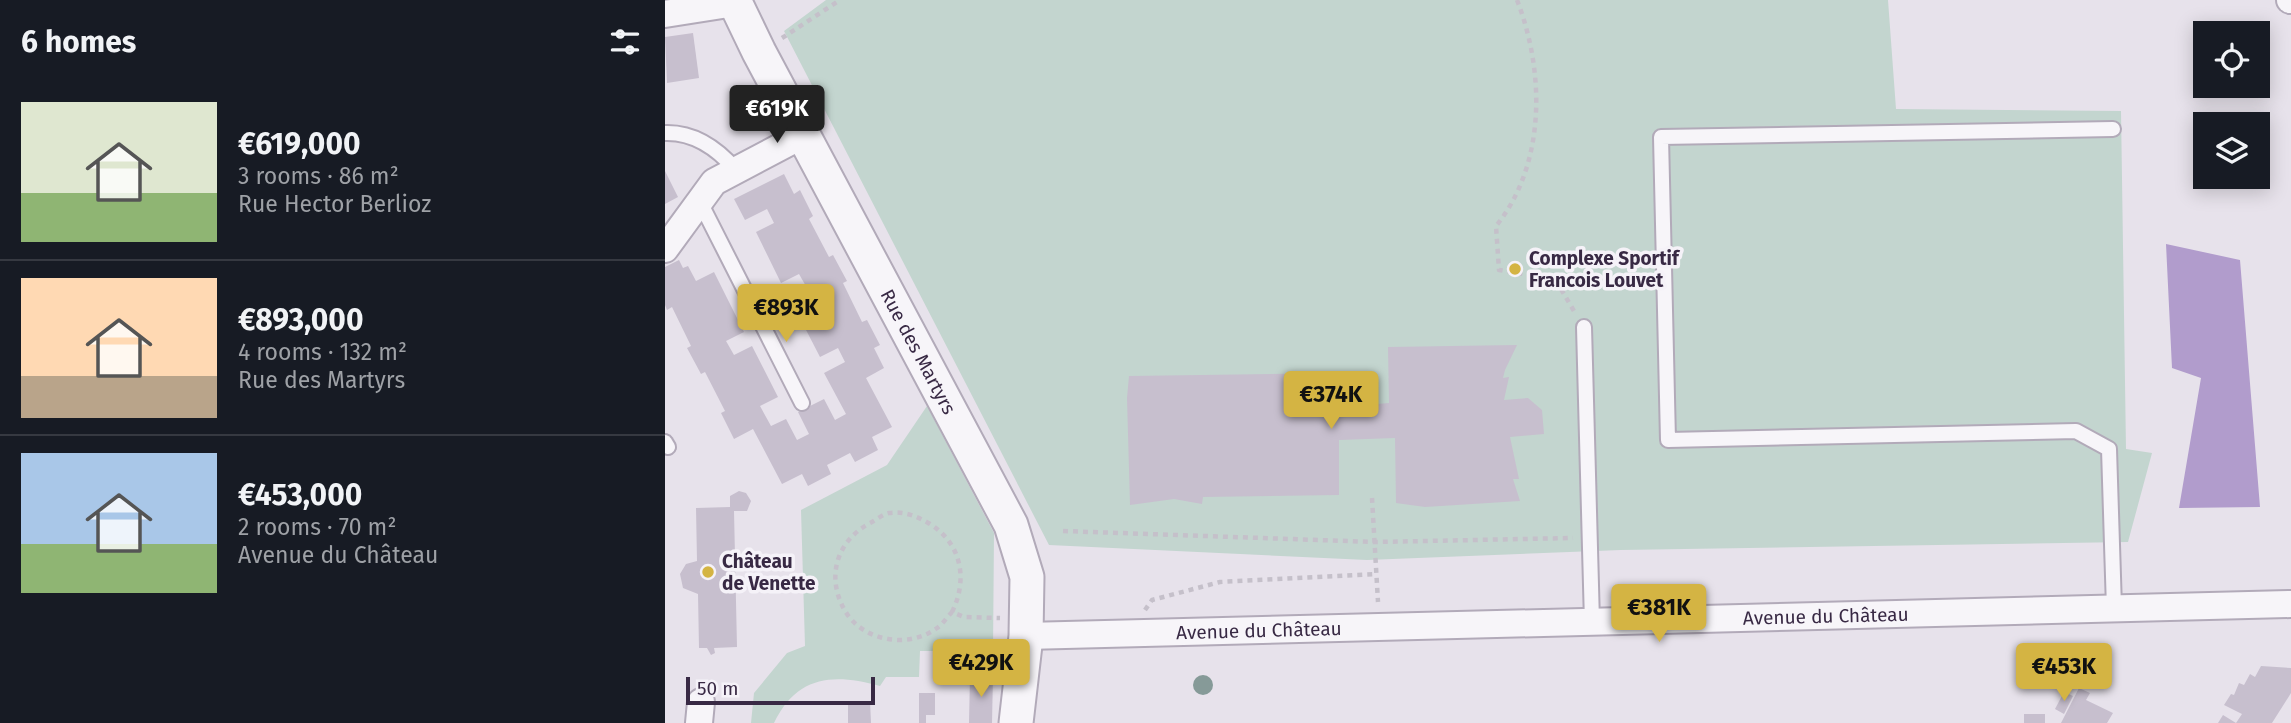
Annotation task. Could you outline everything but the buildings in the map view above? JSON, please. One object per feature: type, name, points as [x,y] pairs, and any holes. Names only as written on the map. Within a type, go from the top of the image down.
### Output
[{"type":"street","name":"Rue des Martyrs","points":[[735,1],[758,52],[1011,525],[1027,578],[1016,723]]},
{"type":"street","points":[[665,14],[735,1]]},
{"type":"street","points":[[665,249],[714,182],[803,135]]},
{"type":"street","name":"Avenue du Château","points":[[1025,627],[1139,633],[2291,604]]},
{"type":"lane","points":[[2113,129],[1661,136],[1668,440],[2076,431],[2109,449],[2114,608]]},
{"type":"lane","points":[[665,133],[684,132],[720,152],[736,170]]},
{"type":"lane","points":[[700,202],[802,403]]},
{"type":"lane","points":[[1584,327],[1592,622]]},
{"type":"path","points":[[758,52],[811,22],[840,0]]},
{"type":"path","points":[[1517,0],[1532,51],[1537,111],[1528,168],[1510,209],[1496,226],[1499,270],[1555,278],[1584,327]]},
{"type":"path","points":[[1372,498],[1379,627]]},
{"type":"path","points":[[888,513],[914,514],[936,528],[953,544],[959,559],[960,597],[952,612],[936,629],[906,640],[881,638],[858,629],[845,611],[834,585],[836,566],[845,541],[862,527],[888,513]]},
{"type":"path","points":[[1063,531],[1375,542],[1590,538]]},
{"type":"path","points":[[1139,633],[1141,616],[1152,600],[1220,582],[1376,574]]},
{"type":"path","points":[[952,612],[964,617],[1025,627]]},
{"type":"shaded area","name":"Complexe Sportif Francois Louvet","points":[[826,0],[1888,0],[1896,109],[2121,111],[2126,449],[2152,453],[2128,542],[1621,550],[1367,560],[1049,545],[784,31]]},
{"type":"shaded area","points":[[2166,244],[2240,260],[2260,507],[2179,508],[2201,378],[2172,368]]},
{"type":"shaded area","points":[[927,406],[994,533],[993,651],[920,651],[919,677],[886,677],[880,686],[832,679],[818,682],[794,695],[774,723],[751,723],[754,693],[787,653],[805,646],[801,510],[887,465]]},
{"type":"place","name":"Complexe Sportif Francois Louvet","points":[[1515,269]]},
{"type":"place","name":"Château de Venette","points":[[708,572]]}]
